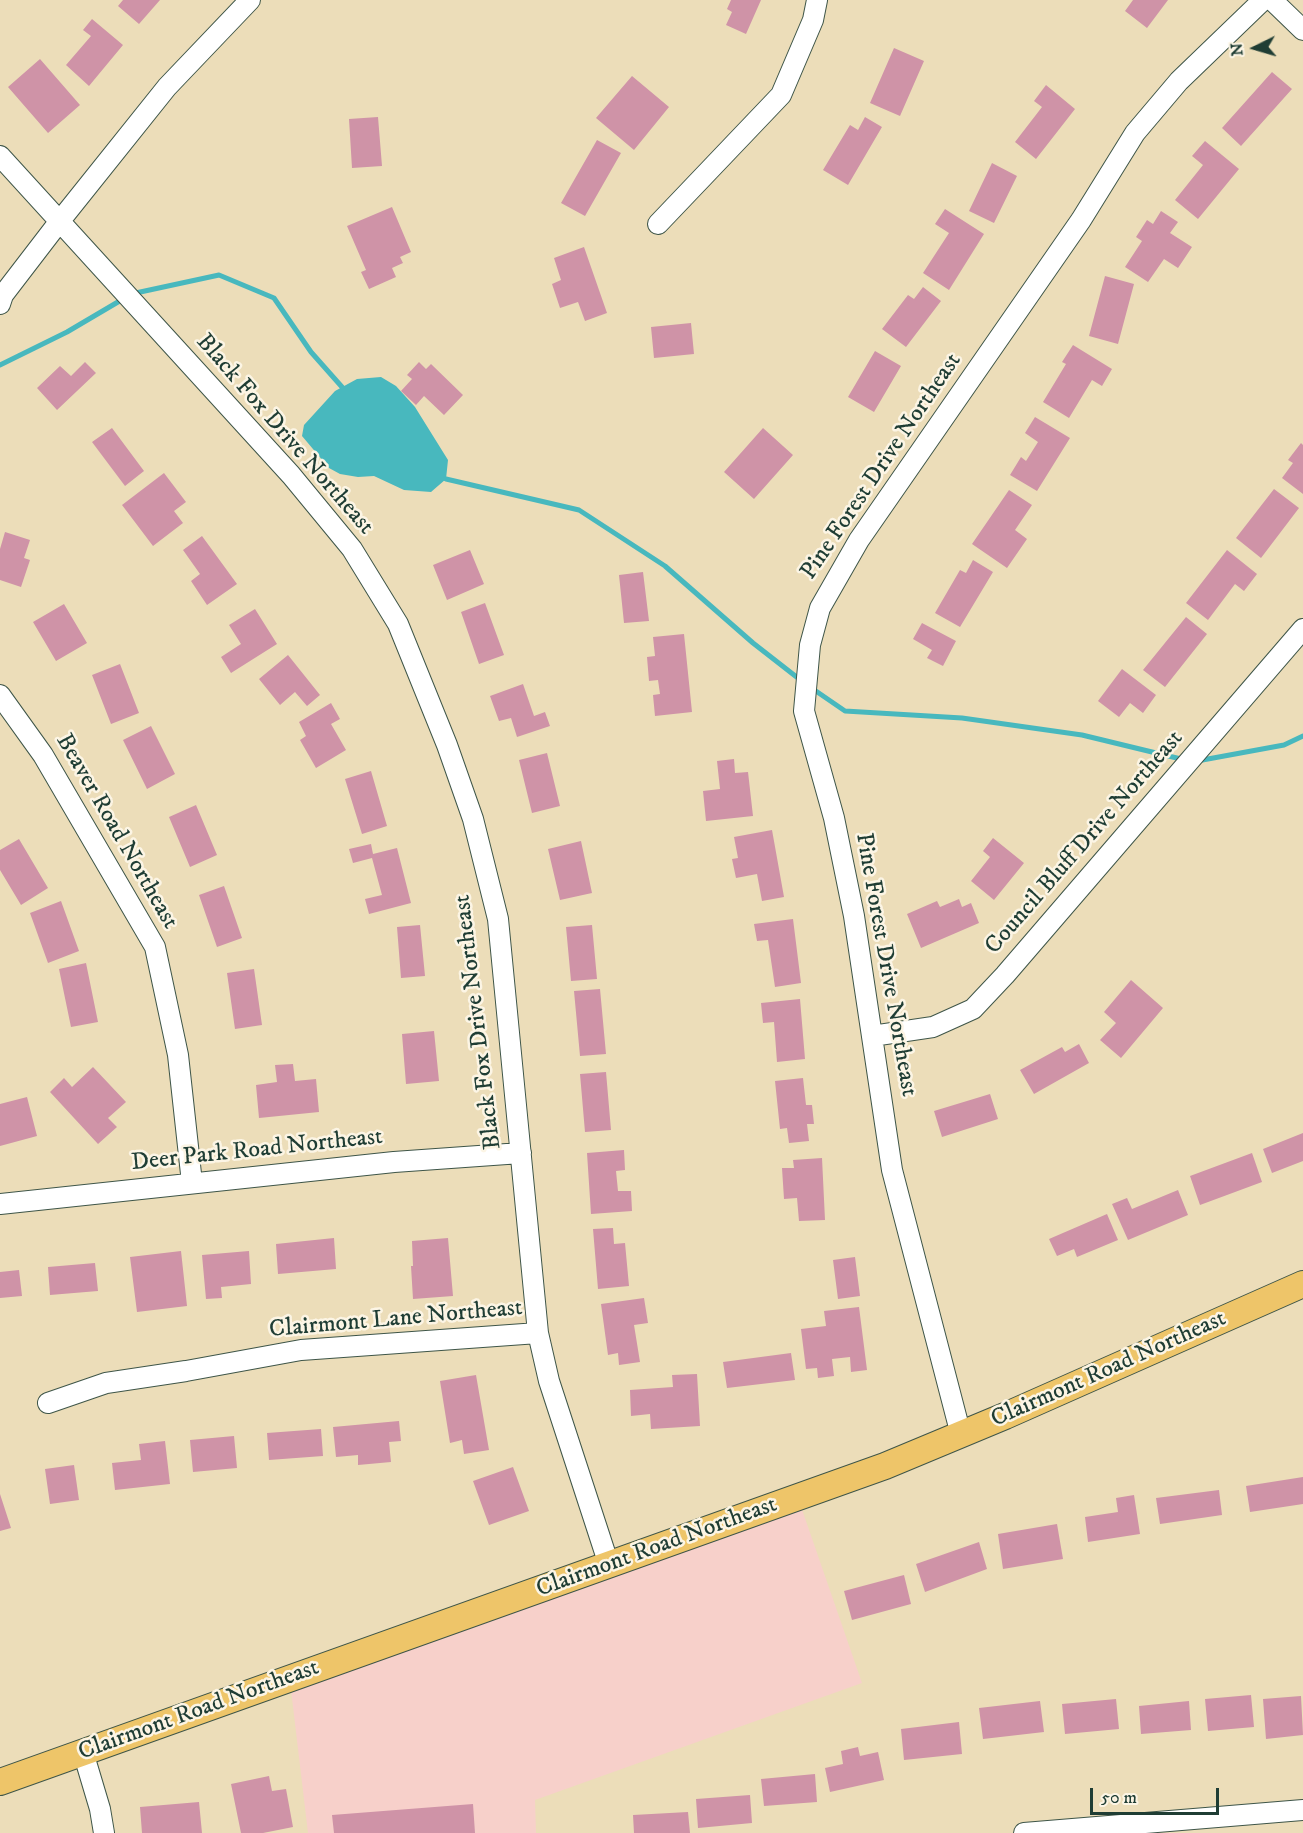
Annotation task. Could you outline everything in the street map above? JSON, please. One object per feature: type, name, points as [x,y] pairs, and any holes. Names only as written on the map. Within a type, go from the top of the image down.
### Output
[{"type":"main road","name":"Clairmont Road Northeast","points":[[0,1782],[885,1466],[961,1435],[1303,1284]]},
{"type":"street","points":[[0,304],[3,295],[59,222],[167,87],[250,0]]},
{"type":"street","points":[[658,224],[781,94],[813,20],[817,0]]},
{"type":"street","name":"Pine Forest Drive Northeast","points":[[961,1435],[892,1170],[854,916],[836,829],[804,711],[810,645],[820,608],[860,540],[1081,220],[1135,133],[1179,81],[1263,0]]},
{"type":"street","points":[[1272,0],[1303,30]]},
{"type":"street","name":"Black Fox Drive Northeast","points":[[0,156],[291,475],[352,549],[398,624],[447,745],[473,819],[498,919],[538,1334],[549,1381],[609,1565]]},
{"type":"street","name":"Council Bluff Drive Northeast","points":[[872,1036],[933,1027],[973,1009],[1005,975],[1303,629]]},
{"type":"street","name":"Beaver Road Northeast","points":[[0,695],[43,755],[155,946],[178,1055],[192,1183]]},
{"type":"street","name":"Deer Park Road Northeast","points":[[0,1204],[394,1162],[520,1153]]},
{"type":"street","name":"Clairmont Lane Northeast","points":[[48,1403],[106,1383],[301,1350],[538,1334]]},
{"type":"street","points":[[83,1752],[100,1809],[104,1833]]},
{"type":"street","points":[[1024,1833],[1303,1810]]},
{"type":"shaded area","points":[[798,1498],[862,1683],[535,1800],[536,1833],[308,1833],[289,1673]]},
{"type":"water","points":[[381,377],[396,386],[415,407],[448,460],[446,479],[431,492],[404,490],[374,476],[358,477],[340,474],[329,468],[302,436],[304,425],[335,391],[357,379]]},
{"type":"building","points":[[123,0],[160,0],[139,24],[118,6]]},
{"type":"building","points":[[731,0],[761,0],[746,34],[726,25],[732,12],[727,9]]},
{"type":"building","points":[[1133,0],[1168,0],[1147,28],[1125,11]]},
{"type":"building","points":[[92,19],[123,45],[89,86],[66,65],[91,36],[83,30]]},
{"type":"building","points":[[894,48],[924,61],[900,116],[870,103]]},
{"type":"building","points":[[40,59],[80,105],[48,133],[8,87]]},
{"type":"building","points":[[1272,72],[1292,89],[1241,146],[1222,128]]},
{"type":"building","points":[[632,76],[669,107],[634,150],[596,118]]},
{"type":"building","points":[[1046,85],[1075,109],[1036,159],[1015,142],[1042,107],[1034,101]]},
{"type":"building","points":[[378,117],[382,166],[352,168],[349,119]]},
{"type":"building","points":[[865,117],[882,127],[848,185],[823,170],[850,125],[858,130]]},
{"type":"building","points":[[597,140],[621,153],[585,216],[561,203]]},
{"type":"building","points":[[1205,141],[1239,169],[1198,219],[1175,200],[1203,165],[1192,156]]},
{"type":"building","points":[[992,163],[1017,176],[994,223],[969,211]]},
{"type":"building","points":[[392,207],[411,252],[400,257],[403,263],[392,268],[396,277],[369,289],[361,272],[366,270],[347,226]]},
{"type":"building","points":[[945,209],[984,234],[949,290],[923,273],[949,233],[935,224]]},
{"type":"building","points":[[1161,211],[1178,222],[1170,233],[1192,247],[1178,268],[1164,259],[1148,282],[1125,267],[1142,241],[1136,237],[1147,220],[1153,224]]},
{"type":"building","points":[[584,247],[607,313],[585,321],[578,302],[560,308],[552,284],[561,280],[554,258]]},
{"type":"building","points":[[1105,276],[1134,284],[1118,344],[1089,336]]},
{"type":"building","points":[[923,287],[941,301],[906,347],[882,329],[908,295],[914,299]]},
{"type":"building","points":[[691,323],[694,354],[654,358],[651,327]]},
{"type":"building","points":[[1073,345],[1112,369],[1102,386],[1092,380],[1069,418],[1043,402],[1066,364],[1062,362]]},
{"type":"building","points":[[875,351],[901,366],[874,412],[848,397]]},
{"type":"building","points":[[85,362],[96,373],[57,410],[37,388],[60,366],[71,376]]},
{"type":"building","points":[[419,362],[426,369],[431,364],[463,395],[444,415],[424,396],[416,405],[401,391],[412,379],[407,375]]},
{"type":"building","points":[[1035,417],[1070,438],[1037,491],[1010,475],[1021,457],[1026,461],[1038,442],[1025,433]]},
{"type":"building","points":[[112,428],[144,471],[125,486],[92,442]]},
{"type":"building","points":[[763,428],[793,455],[754,499],[724,472]]},
{"type":"building","points":[[1301,443],[1303,445],[1303,494],[1282,478],[1293,463],[1288,460]]},
{"type":"building","points":[[164,473],[186,502],[174,511],[183,523],[153,546],[122,505]]},
{"type":"building","points":[[1274,489],[1299,508],[1261,558],[1236,538]]},
{"type":"building","points":[[1009,490],[1032,505],[1015,530],[1027,539],[1007,568],[972,544]]},
{"type":"building","points":[[5,532],[30,540],[24,558],[30,560],[21,587],[0,580],[0,549]]},
{"type":"building","points":[[202,536],[237,584],[207,605],[191,581],[200,574],[183,550]]},
{"type":"building","points":[[470,550],[484,584],[447,600],[433,565]]},
{"type":"building","points":[[1227,550],[1257,574],[1244,591],[1235,584],[1208,620],[1186,603]]},
{"type":"building","points":[[973,560],[993,572],[960,627],[935,613],[960,570],[966,573]]},
{"type":"building","points":[[643,572],[649,621],[624,623],[619,575]]},
{"type":"building","points":[[485,603],[504,655],[479,664],[461,612]]},
{"type":"building","points":[[64,604],[87,643],[56,661],[33,622]]},
{"type":"building","points":[[255,609],[277,644],[231,673],[221,657],[241,644],[229,625]]},
{"type":"building","points":[[1186,617],[1207,634],[1165,687],[1143,670]]},
{"type":"building","points":[[922,623],[956,641],[943,666],[927,658],[932,650],[913,639]]},
{"type":"building","points":[[684,634],[692,712],[655,716],[653,695],[660,694],[658,680],[649,681],[647,657],[655,656],[653,637]]},
{"type":"building","points":[[288,655],[320,695],[307,706],[295,692],[280,705],[259,679]]},
{"type":"building","points":[[120,664],[139,713],[111,724],[92,675]]},
{"type":"building","points":[[1122,669],[1156,695],[1143,713],[1130,703],[1119,717],[1098,701]]},
{"type":"building","points":[[523,684],[534,716],[545,712],[550,726],[517,737],[511,718],[499,721],[490,696]]},
{"type":"building","points":[[331,703],[340,719],[331,724],[346,750],[316,768],[300,740],[306,736],[299,722]]},
{"type":"building","points":[[151,726],[175,774],[147,789],[123,740]]},
{"type":"building","points":[[547,753],[560,806],[532,813],[519,760]]},
{"type":"building","points":[[734,759],[735,773],[748,772],[753,816],[706,821],[703,791],[720,789],[717,761]]},
{"type":"building","points":[[371,771],[387,826],[362,834],[345,779]]},
{"type":"building","points":[[196,805],[217,855],[190,867],[169,817]]},
{"type":"building","points":[[772,830],[784,897],[762,901],[757,874],[736,878],[732,859],[738,858],[734,837]]},
{"type":"building","points":[[993,838],[1024,863],[994,900],[971,881],[990,857],[983,851]]},
{"type":"building","points":[[19,839],[48,888],[21,905],[0,870],[0,850]]},
{"type":"building","points":[[581,841],[592,893],[560,900],[548,849]]},
{"type":"building","points":[[371,844],[373,854],[397,848],[411,903],[369,914],[365,899],[382,895],[372,858],[353,863],[349,849]]},
{"type":"building","points":[[224,886],[242,938],[217,947],[199,895]]},
{"type":"building","points":[[959,899],[962,907],[971,903],[979,923],[921,948],[907,914],[937,901],[940,907]]},
{"type":"building","points":[[61,901],[79,951],[48,963],[30,913]]},
{"type":"building","points":[[793,919],[801,983],[775,987],[768,940],[757,941],[754,924]]},
{"type":"building","points":[[420,925],[425,976],[401,978],[397,927]]},
{"type":"building","points":[[592,925],[597,979],[571,981],[566,927]]},
{"type":"building","points":[[86,963],[98,1022],[71,1027],[59,969]]},
{"type":"building","points":[[254,969],[262,1025],[235,1029],[227,973]]},
{"type":"building","points":[[1131,980],[1163,1008],[1121,1058],[1100,1040],[1116,1023],[1104,1012]]},
{"type":"building","points":[[600,989],[606,1054],[580,1056],[574,991]]},
{"type":"building","points":[[800,999],[805,1059],[777,1062],[774,1022],[763,1023],[761,1003]]},
{"type":"building","points":[[434,1031],[439,1081],[406,1084],[402,1034]]},
{"type":"building","points":[[1079,1044],[1089,1063],[1034,1094],[1020,1070],[1062,1047],[1065,1052]]},
{"type":"building","points":[[293,1064],[295,1081],[316,1079],[319,1112],[259,1118],[256,1085],[277,1082],[275,1065]]},
{"type":"building","points":[[93,1067],[126,1102],[108,1118],[117,1127],[98,1144],[50,1092],[64,1078],[72,1087]]},
{"type":"building","points":[[606,1072],[611,1130],[585,1132],[580,1074]]},
{"type":"building","points":[[803,1078],[806,1105],[812,1105],[814,1124],[807,1124],[809,1141],[789,1143],[787,1128],[780,1129],[775,1081]]},
{"type":"building","points":[[990,1094],[998,1119],[942,1137],[934,1111]]},
{"type":"building","points":[[27,1097],[37,1136],[0,1146],[0,1104]]},
{"type":"building","points":[[1303,1133],[1303,1161],[1272,1173],[1263,1149]]},
{"type":"building","points":[[624,1150],[625,1170],[616,1171],[618,1191],[631,1191],[632,1211],[591,1214],[587,1153]]},
{"type":"building","points":[[1252,1153],[1262,1182],[1200,1205],[1190,1176]]},
{"type":"building","points":[[822,1158],[825,1220],[799,1221],[797,1198],[784,1199],[782,1168],[794,1168],[793,1160]]},
{"type":"building","points":[[1178,1190],[1188,1215],[1128,1240],[1112,1204],[1127,1198],[1132,1209]]},
{"type":"building","points":[[1107,1214],[1118,1240],[1077,1257],[1074,1249],[1057,1256],[1049,1239]]},
{"type":"building","points":[[613,1228],[614,1244],[625,1243],[629,1286],[598,1289],[593,1229]]},
{"type":"building","points":[[334,1238],[336,1269],[278,1274],[276,1244]]},
{"type":"building","points":[[448,1238],[453,1296],[413,1299],[412,1241]]},
{"type":"building","points":[[181,1251],[187,1306],[137,1312],[130,1257]]},
{"type":"building","points":[[249,1251],[251,1284],[221,1287],[222,1298],[206,1299],[202,1255]]},
{"type":"building","points":[[855,1257],[860,1296],[838,1299],[833,1260]]},
{"type":"building","points":[[95,1263],[98,1291],[50,1295],[48,1267]]},
{"type":"building","points":[[19,1270],[22,1296],[0,1298],[0,1272]]},
{"type":"building","points":[[644,1298],[648,1323],[634,1325],[640,1362],[619,1365],[618,1353],[608,1355],[601,1304]]},
{"type":"building","points":[[859,1307],[867,1370],[851,1372],[850,1357],[832,1359],[834,1376],[818,1378],[817,1368],[806,1369],[801,1329],[826,1326],[824,1311]]},
{"type":"building","points":[[791,1353],[795,1380],[727,1388],[723,1362]]},
{"type":"building","points":[[697,1374],[700,1426],[651,1429],[650,1414],[631,1416],[630,1390],[673,1387],[672,1375]]},
{"type":"building","points":[[476,1375],[489,1450],[464,1454],[462,1440],[450,1443],[440,1381]]},
{"type":"building","points":[[399,1421],[401,1441],[389,1442],[391,1462],[358,1465],[358,1455],[336,1457],[333,1427]]},
{"type":"building","points":[[321,1429],[323,1456],[269,1460],[267,1433]]},
{"type":"building","points":[[234,1436],[237,1468],[193,1472],[190,1440]]},
{"type":"building","points":[[165,1441],[170,1484],[115,1490],[112,1463],[141,1460],[139,1444]]},
{"type":"building","points":[[74,1465],[79,1500],[50,1504],[45,1469]]},
{"type":"building","points":[[513,1467],[529,1511],[489,1525],[473,1481]]},
{"type":"building","points":[[1303,1477],[1303,1504],[1250,1512],[1246,1486]]},
{"type":"building","points":[[1219,1490],[1222,1515],[1160,1524],[1156,1498]]},
{"type":"building","points":[[0,1494],[11,1528],[0,1531]]},
{"type":"building","points":[[1134,1495],[1140,1534],[1088,1542],[1085,1517],[1118,1512],[1116,1498]]},
{"type":"building","points":[[1057,1524],[1063,1559],[1003,1569],[998,1534]]},
{"type":"building","points":[[979,1542],[987,1569],[925,1592],[916,1564]]},
{"type":"building","points":[[904,1575],[911,1604],[852,1620],[844,1591]]},
{"type":"building","points":[[1251,1695],[1254,1727],[1208,1731],[1205,1699]]},
{"type":"building","points":[[1301,1696],[1303,1735],[1266,1739],[1263,1699]]},
{"type":"building","points":[[1116,1699],[1119,1729],[1065,1734],[1062,1704]]},
{"type":"building","points":[[1040,1701],[1044,1732],[983,1739],[979,1708]]},
{"type":"building","points":[[1189,1701],[1191,1730],[1141,1734],[1139,1706]]},
{"type":"building","points":[[959,1722],[962,1754],[904,1760],[901,1729]]},
{"type":"building","points":[[858,1747],[860,1756],[878,1752],[884,1780],[830,1792],[825,1768],[843,1764],[841,1751]]},
{"type":"building","points":[[815,1774],[817,1802],[764,1806],[761,1779]]},
{"type":"building","points":[[269,1776],[272,1791],[286,1789],[293,1827],[263,1833],[241,1833],[231,1784]]},
{"type":"building","points":[[750,1795],[752,1823],[698,1828],[696,1799]]},
{"type":"building","points":[[199,1802],[202,1833],[142,1833],[140,1807]]},
{"type":"building","points":[[473,1804],[475,1833],[334,1833],[332,1815]]},
{"type":"building","points":[[688,1812],[690,1833],[634,1833],[633,1815]]},
{"type":"waterway","points":[[131,294],[219,275],[274,298],[311,352],[342,387]]},
{"type":"waterway","points":[[0,365],[67,332],[123,299]]},
{"type":"waterway","points":[[446,479],[579,510],[665,566],[753,643],[803,682]]},
{"type":"waterway","points":[[810,687],[845,711],[962,718],[1082,735],[1185,760]]},
{"type":"waterway","points":[[1197,761],[1284,745],[1303,736]]}]
